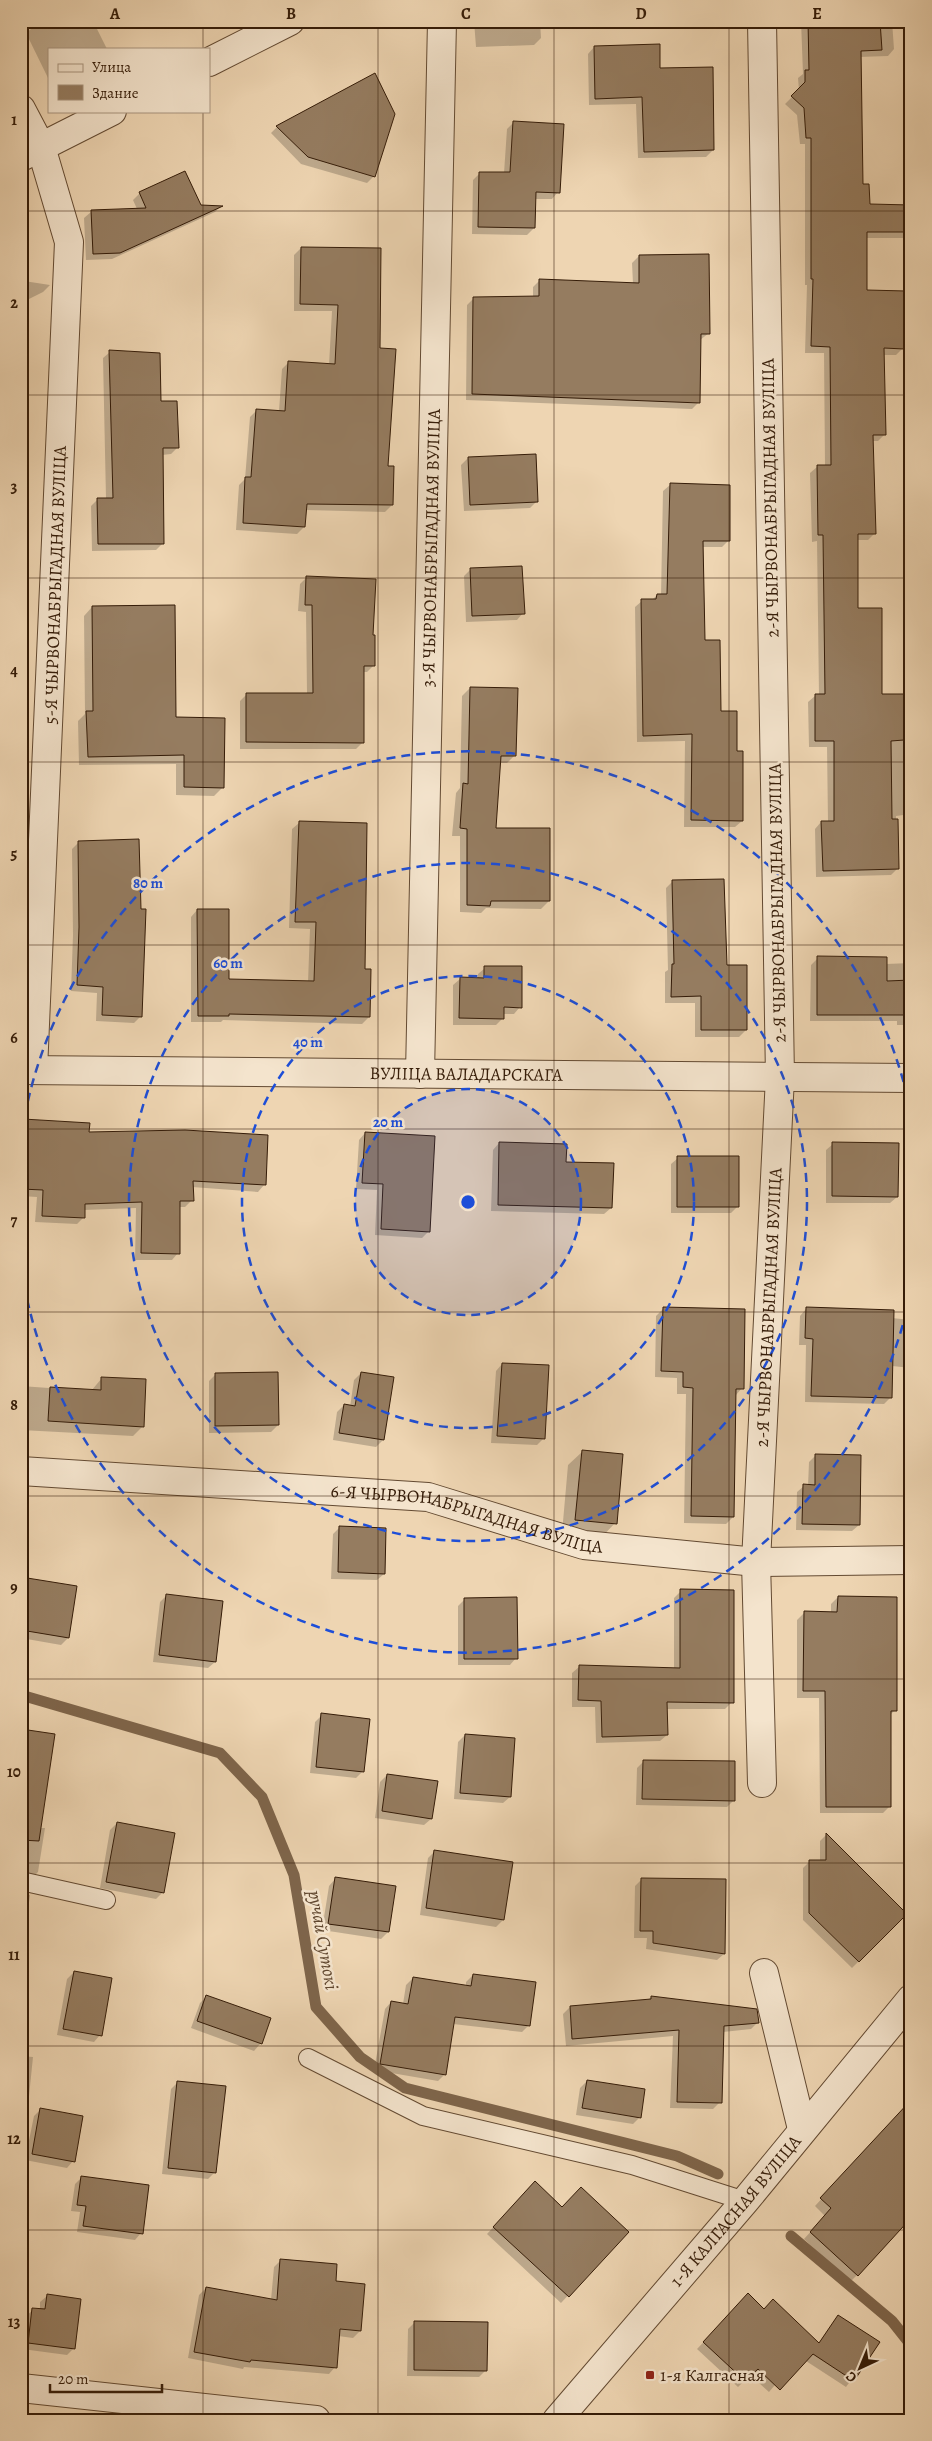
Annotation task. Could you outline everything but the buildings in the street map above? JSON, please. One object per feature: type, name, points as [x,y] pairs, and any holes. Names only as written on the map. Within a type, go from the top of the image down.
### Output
[{"type":"street","points":[[210,61],[290,21]]},
{"type":"street","name":"3-Я ЧЫРВОНАБРЫГАДНАЯ ВУЛІЦА","points":[[420,1074],[442,21]]},
{"type":"street","name":"2-Я ЧЫРВОНАБРЫГАДНАЯ ВУЛІЦА","points":[[762,21],[780,1077],[756,1562],[762,1783]]},
{"type":"street","name":"5-Я ЧЫРВОНАБРЫГАДНАЯ ВУЛІЦА","points":[[21,109],[31,152],[70,242],[27,1070]]},
{"type":"street","points":[[31,152],[110,112]]},
{"type":"street","name":"ВУЛІЦА ВАЛАДАРСКАГА","points":[[27,1070],[911,1078]]},
{"type":"street","name":"6-Я ЧЫРВОНАБРЫГАДНАЯ ВУЛІЦА","points":[[21,1471],[428,1497],[584,1545],[756,1562],[911,1560]]},
{"type":"street","points":[[764,1973],[802,2129]]},
{"type":"street","name":"1-Я КАЛГАСНАЯ ВУЛІЦА","points":[[558,2420],[744,2201],[911,1999]]},
{"type":"street","points":[[21,2388],[316,2420]]},
{"type":"lane","points":[[21,1880],[106,1900]]},
{"type":"lane","points":[[308,2058],[424,2116],[632,2165],[744,2201]]},
{"type":"waterway","name":"ручай Сутокі","points":[[21,1695],[220,1753],[262,1797],[294,1875],[316,2007],[360,2057],[405,2088],[677,2156],[718,2174]]},
{"type":"waterway","name":"ручай Сутокі","points":[[791,2236],[892,2321],[911,2345]]},
{"type":"place","name":"1-я Калгасная","points":[[650,2375]]}]
